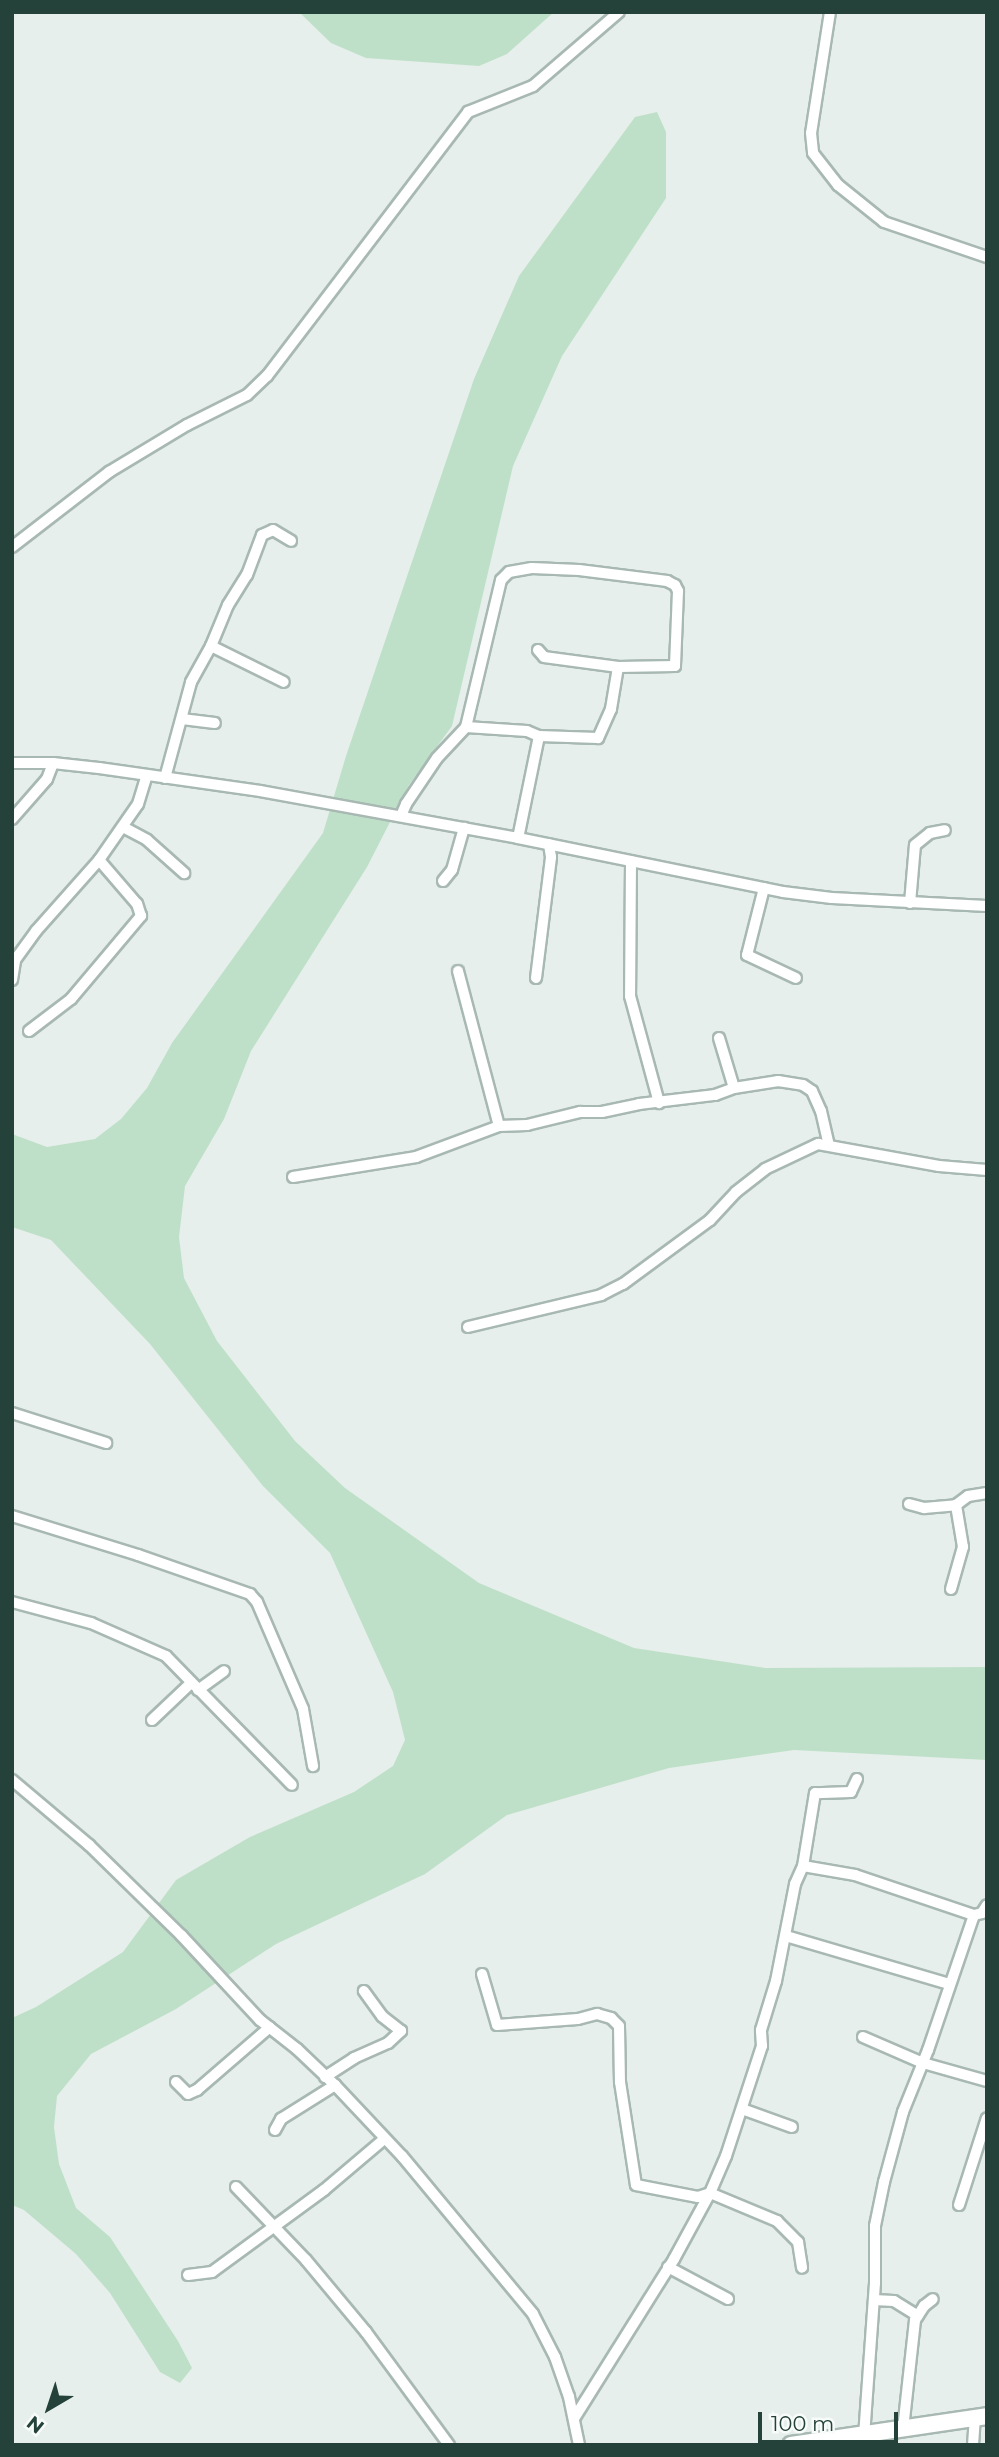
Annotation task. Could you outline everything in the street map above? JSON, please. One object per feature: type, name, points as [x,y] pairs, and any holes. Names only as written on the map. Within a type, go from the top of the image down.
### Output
[{"type":"street","points":[[12,547],[109,472],[187,425],[247,395],[275,366],[468,112],[533,86],[620,12]]},
{"type":"street","points":[[830,12],[811,133],[813,153],[838,185],[884,222],[987,257]]},
{"type":"street","points":[[165,778],[191,682],[211,646],[228,605],[247,575],[261,535],[274,530],[292,541]]},
{"type":"street","points":[[401,816],[405,804],[437,758],[466,727],[501,580],[509,572],[532,568],[579,570],[667,581],[675,585],[678,591],[674,666],[618,667],[544,657],[538,650]]},
{"type":"street","points":[[211,646],[284,682]]},
{"type":"street","points":[[466,727],[527,731],[539,736],[598,738],[611,709],[618,667]]},
{"type":"street","points":[[182,719],[215,723]]},
{"type":"street","points":[[518,838],[539,736]]},
{"type":"street","points":[[12,764],[53,763],[147,775],[401,816],[764,888],[832,898],[987,906]]},
{"type":"street","points":[[12,819],[47,779],[53,763]]},
{"type":"street","points":[[12,980],[15,960],[36,931],[99,860],[123,827],[144,793],[147,775]]},
{"type":"street","points":[[123,827],[147,840],[184,873]]},
{"type":"street","points":[[443,881],[452,870],[464,828]]},
{"type":"street","points":[[910,902],[915,845],[930,833],[945,830]]},
{"type":"street","points":[[536,978],[551,857],[549,844]]},
{"type":"street","points":[[29,1031],[71,999],[141,916],[137,904],[99,860]]},
{"type":"street","points":[[631,861],[629,996],[659,1103]]},
{"type":"street","points":[[764,888],[747,956],[796,978]]},
{"type":"street","points":[[458,971],[499,1126]]},
{"type":"street","points":[[719,1038],[734,1088]]},
{"type":"street","points":[[293,1177],[416,1157],[499,1126],[527,1125],[580,1112],[602,1112],[639,1104],[715,1095],[734,1088],[778,1081],[803,1085],[812,1091],[821,1111],[829,1145]]},
{"type":"street","points":[[468,1327],[601,1295],[623,1284],[710,1220],[765,1169],[818,1144],[939,1166],[987,1170]]},
{"type":"street","points":[[12,1413],[106,1443]]},
{"type":"street","points":[[909,1504],[924,1508],[956,1505],[968,1496],[987,1493]]},
{"type":"street","points":[[951,1589],[964,1547],[956,1505]]},
{"type":"street","points":[[12,1516],[138,1555],[250,1594],[257,1602],[303,1709],[313,1766]]},
{"type":"street","points":[[12,1602],[91,1623],[154,1648],[166,1656],[292,1785]]},
{"type":"street","points":[[152,1720],[194,1687],[224,1671]]},
{"type":"street","points":[[576,2417],[710,2193],[742,2109],[762,2046],[761,2030],[786,1936],[794,1884],[803,1866],[815,1793],[851,1792],[857,1779]]},
{"type":"street","points":[[12,1780],[89,1845],[270,2027],[298,2049],[335,2085],[383,2140],[402,2156],[533,2314],[555,2357],[576,2417],[579,2445]]},
{"type":"street","points":[[803,1866],[855,1875],[974,1915],[982,1913],[987,1905]]},
{"type":"street","points":[[864,2435],[874,2300],[875,2226],[903,2112],[923,2063],[974,1915]]},
{"type":"street","points":[[786,1936],[949,1983]]},
{"type":"street","points":[[482,1973],[497,2025],[550,2022],[597,2014],[611,2018],[619,2026],[620,2082],[636,2185],[698,2197],[710,2193],[776,2221],[791,2232],[798,2242],[802,2268]]},
{"type":"street","points":[[325,2077],[354,2058],[372,2053],[401,2031],[382,2016],[364,1991]]},
{"type":"street","points":[[176,2082],[188,2094],[197,2090],[210,2082],[230,2060],[270,2027]]},
{"type":"street","points":[[863,2037],[923,2063],[987,2081]]},
{"type":"street","points":[[275,2130],[281,2119],[335,2085]]},
{"type":"street","points":[[742,2109],[792,2127]]},
{"type":"street","points":[[959,2206],[987,2118]]},
{"type":"street","points":[[188,2275],[212,2272],[324,2190],[383,2140]]},
{"type":"street","points":[[974,2156],[987,2161]]},
{"type":"street","points":[[236,2187],[306,2260],[366,2332],[449,2445]]},
{"type":"street","points":[[668,2267],[728,2299]]},
{"type":"street","points":[[903,2429],[918,2316],[933,2299]]},
{"type":"street","points":[[874,2300],[894,2301],[918,2316]]},
{"type":"street","points":[[791,2445],[981,2417],[973,2445]]},
{"type":"green space","points":[[299,12],[554,12],[507,54],[479,66],[366,58],[331,43]]},
{"type":"green space","points":[[657,112],[666,132],[666,198],[562,356],[513,466],[452,726],[409,785],[367,867],[251,1051],[224,1119],[185,1186],[179,1237],[184,1278],[217,1341],[295,1441],[345,1488],[479,1583],[634,1648],[765,1668],[987,1667],[987,1760],[794,1750],[669,1768],[507,1815],[425,1874],[276,1944],[176,2009],[91,2054],[57,2096],[54,2127],[59,2164],[76,2208],[110,2237],[178,2341],[192,2368],[180,2383],[160,2372],[110,2293],[76,2254],[24,2210],[12,2205],[12,2018],[36,2007],[123,1952],[176,1880],[250,1837],[354,1792],[393,1766],[405,1740],[393,1692],[330,1553],[263,1486],[150,1344],[51,1240],[12,1227],[12,1134],[47,1147],[95,1139],[121,1119],[147,1088],[172,1043],[323,833],[346,756],[474,379],[519,276],[635,117]]}]
